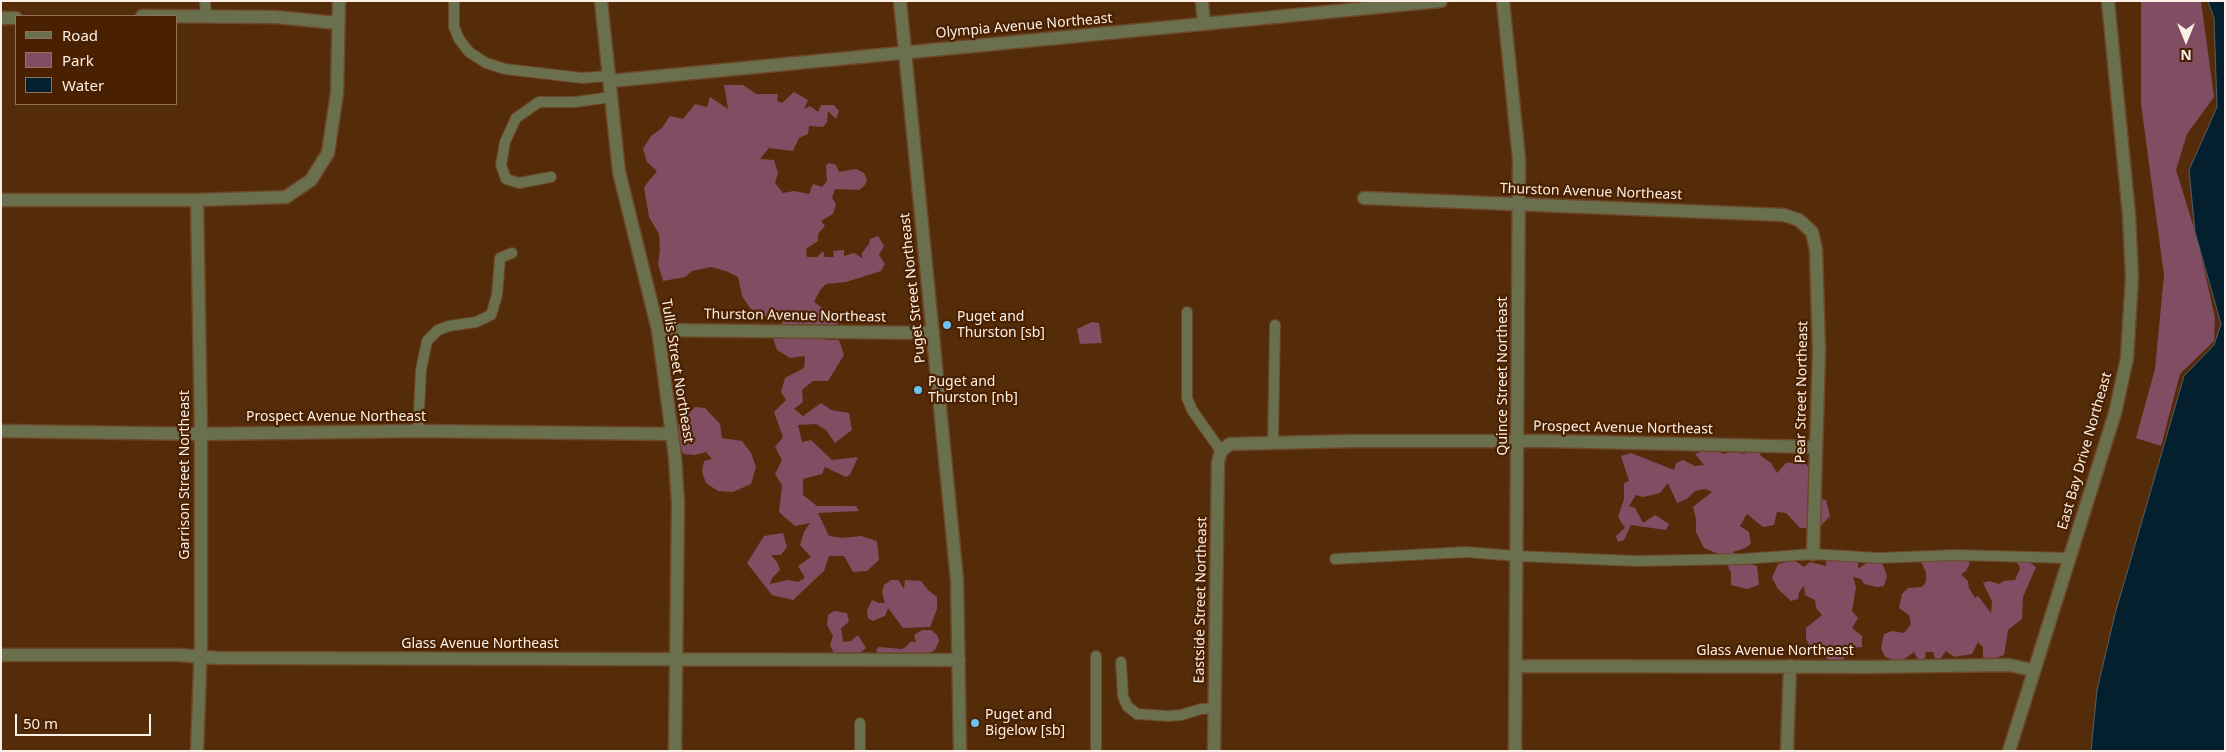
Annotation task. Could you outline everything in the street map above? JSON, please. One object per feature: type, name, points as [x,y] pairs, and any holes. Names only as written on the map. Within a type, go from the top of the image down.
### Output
[{"type":"street","points":[[1,200],[197,200],[286,197],[311,180],[328,153],[337,93],[339,1]]},
{"type":"street","name":"Tullis Street Northeast","points":[[601,1],[619,172],[658,330],[670,408],[678,489],[675,751]]},
{"type":"street","name":"Puget Street Northeast","points":[[900,1],[957,580],[960,751]]},
{"type":"street","points":[[1202,1],[1204,24]]},
{"type":"street","name":"Olympia Avenue Northeast","points":[[609,78],[905,53],[1441,1]]},
{"type":"street","name":"Quince Street Northeast","points":[[1503,1],[1519,159],[1515,751]]},
{"type":"street","name":"East Bay Drive Northeast","points":[[2009,751],[2032,670],[2122,386],[2131,322],[2132,277],[2129,216],[2108,1]]},
{"type":"street","points":[[178,16],[275,18],[338,23]]},
{"type":"street","points":[[1,18],[15,18]]},
{"type":"street","name":"Thurston Avenue Northeast","points":[[1364,198],[1784,214],[1800,220],[1812,232]]},
{"type":"street","name":"Garrison Street Northeast","points":[[197,200],[201,434],[197,751]]},
{"type":"street","name":"Pear Street Northeast","points":[[1812,232],[1816,250],[1819,350],[1813,554]]},
{"type":"street","name":"Thurston Avenue Northeast","points":[[658,330],[933,334]]},
{"type":"street","name":"Prospect Avenue Northeast","points":[[1,431],[201,434],[418,431],[672,434]]},
{"type":"street","name":"Prospect Avenue Northeast","points":[[1221,451],[1230,444],[1273,442],[1518,442],[1816,447]]},
{"type":"street","name":"Eastside Street Northeast","points":[[1214,751],[1218,462],[1221,451]]},
{"type":"street","name":"Glass Avenue Northeast","points":[[1,655],[178,655],[199,658],[959,660]]},
{"type":"street","name":"Glass Avenue Northeast","points":[[1516,666],[2009,665],[2032,670]]},
{"type":"street","points":[[1786,751],[1790,666]]},
{"type":"lane","points":[[205,1],[206,16]]},
{"type":"lane","points":[[454,1],[454,27],[459,39],[469,52],[486,63],[505,69],[582,78],[609,78]]},
{"type":"lane","points":[[550,178],[519,183],[506,179],[501,165],[505,142],[516,118],[539,102],[575,102],[611,97]]},
{"type":"lane","points":[[418,431],[421,370],[428,341],[438,330],[449,326],[476,322],[491,315],[497,296],[500,258],[512,254]]},
{"type":"lane","points":[[1188,312],[1187,398],[1192,410],[1221,451]]},
{"type":"lane","points":[[1273,442],[1274,325]]},
{"type":"lane","points":[[1335,560],[1466,552],[1636,561],[1743,560],[1813,554],[1880,558],[1955,555],[2069,558]]},
{"type":"lane","points":[[1096,656],[1096,751]]},
{"type":"lane","points":[[1121,662],[1123,696],[1127,706],[1137,714],[1181,716],[1201,709],[1215,708]]},
{"type":"lane","points":[[860,723],[860,751]]},
{"type":"green space","points":[[2141,1],[2201,1],[2214,97],[2187,134],[2176,170],[2194,228],[2189,170],[2217,107],[2214,18],[2208,1],[2225,1],[2225,751],[2091,751],[2097,690],[2115,614],[2184,376],[2214,345],[2221,323],[2199,246],[2215,318],[2214,341],[2180,374],[2161,446],[2136,438],[2155,369],[2164,275],[2141,104]]},
{"type":"green space","points":[[724,85],[743,85],[756,94],[778,94],[777,101],[782,103],[794,92],[808,100],[804,109],[810,106],[818,112],[821,105],[834,105],[839,111],[836,119],[828,111],[827,122],[823,127],[809,126],[808,134],[799,138],[793,151],[769,148],[760,159],[774,160],[778,173],[775,183],[783,193],[794,191],[809,194],[813,184],[822,187],[827,181],[826,165],[829,163],[836,165],[839,172],[856,169],[864,173],[867,179],[865,185],[859,190],[835,189],[832,198],[836,204],[833,214],[821,221],[825,226],[818,234],[818,241],[806,249],[807,257],[817,257],[823,251],[825,257],[834,257],[833,251],[844,250],[844,256],[854,253],[862,258],[862,253],[869,244],[870,239],[878,236],[884,246],[879,255],[885,264],[881,271],[846,282],[826,284],[820,290],[814,302],[825,310],[838,312],[837,327],[825,340],[839,340],[844,355],[828,381],[813,381],[802,390],[803,402],[794,409],[803,416],[821,403],[831,410],[849,413],[852,430],[835,443],[826,430],[816,424],[798,425],[802,442],[811,440],[832,460],[858,457],[850,475],[846,477],[825,467],[822,474],[803,479],[803,495],[817,506],[856,506],[859,511],[818,513],[829,536],[842,538],[861,536],[877,541],[879,560],[867,571],[853,572],[844,556],[829,556],[824,571],[793,600],[772,595],[747,563],[764,536],[783,533],[787,547],[781,555],[771,555],[777,562],[780,570],[772,578],[770,584],[788,580],[798,582],[805,578],[798,566],[811,557],[800,545],[804,532],[810,523],[795,526],[779,512],[782,485],[775,474],[782,460],[775,447],[783,437],[774,412],[786,400],[781,392],[785,378],[804,368],[805,356],[790,358],[777,350],[772,335],[784,320],[755,315],[742,296],[738,277],[711,267],[692,271],[685,277],[663,281],[658,264],[660,250],[659,234],[649,217],[644,187],[657,171],[647,162],[643,149],[651,136],[662,128],[670,116],[683,119],[695,104],[707,107],[710,97],[728,109]]},
{"type":"green space","points":[[1092,322],[1099,323],[1102,343],[1080,344],[1077,329]]},
{"type":"green space","points":[[695,407],[705,408],[720,424],[722,438],[742,441],[751,453],[756,467],[751,484],[733,492],[718,491],[706,483],[702,472],[704,461],[712,459],[706,452],[695,455],[684,454],[676,442],[677,427]]},
{"type":"green space","points":[[1757,448],[1761,456],[1771,463],[1777,473],[1786,463],[1805,462],[1820,486],[1808,496],[1826,500],[1830,516],[1819,528],[1800,528],[1786,513],[1777,512],[1774,525],[1763,527],[1747,514],[1740,526],[1749,532],[1751,544],[1733,552],[1745,563],[1757,566],[1759,585],[1747,589],[1731,585],[1731,573],[1728,566],[1716,553],[1704,548],[1696,532],[1696,519],[1693,507],[1712,492],[1705,489],[1695,491],[1687,499],[1677,503],[1668,483],[1660,493],[1643,497],[1636,495],[1629,506],[1635,508],[1643,523],[1655,515],[1669,524],[1666,530],[1631,525],[1624,540],[1618,542],[1616,536],[1625,528],[1618,517],[1624,499],[1624,483],[1629,481],[1621,456],[1631,453],[1674,470],[1676,463],[1683,460],[1695,466],[1704,465],[1695,454],[1703,451],[1715,451],[1724,454],[1732,451],[1744,454]]},
{"type":"green space","points":[[1848,550],[1855,551],[1858,555],[1858,569],[1869,561],[1876,561],[1883,565],[1887,576],[1884,586],[1877,587],[1864,584],[1861,579],[1853,577],[1856,587],[1852,611],[1858,618],[1852,628],[1862,636],[1862,647],[1850,648],[1841,663],[1831,663],[1819,649],[1809,645],[1806,639],[1806,628],[1822,615],[1816,608],[1815,600],[1805,595],[1804,586],[1799,592],[1798,599],[1791,601],[1778,589],[1772,578],[1778,564],[1794,560],[1804,567],[1810,562],[1826,566],[1826,560],[1831,552],[1843,553]]},
{"type":"green space","points":[[1964,558],[1970,563],[1966,571],[1961,574],[1968,581],[1969,588],[1975,598],[1978,596],[1991,613],[1992,601],[1983,583],[1989,581],[1999,584],[2004,581],[2015,580],[2020,569],[2016,562],[2000,562],[1997,559],[2026,560],[2036,567],[2023,597],[2022,619],[2008,630],[2004,655],[1990,660],[1983,657],[1983,647],[1978,642],[1972,654],[1954,657],[1946,651],[1940,659],[1935,658],[1933,652],[1926,652],[1924,662],[1920,663],[1914,652],[1900,662],[1885,657],[1881,648],[1884,634],[1892,631],[1904,633],[1911,624],[1909,615],[1899,608],[1902,594],[1908,588],[1922,587],[1926,582],[1926,572],[1921,562],[1926,559]]},
{"type":"green space","points":[[891,580],[898,580],[904,589],[905,580],[921,581],[937,597],[937,609],[930,627],[903,628],[888,608],[885,616],[873,621],[868,618],[867,610],[872,600],[885,603],[882,593],[884,585]]},
{"type":"green space","points":[[834,611],[847,613],[849,622],[841,628],[843,642],[851,641],[858,635],[866,648],[859,654],[846,656],[834,653],[830,645],[833,636],[827,625],[828,615]]},
{"type":"green space","points":[[922,630],[931,630],[937,635],[939,641],[935,650],[923,657],[877,653],[876,650],[879,647],[902,649],[910,642],[916,642],[914,635]]},
{"type":"water","points":[[2208,1],[2225,1],[2225,751],[2091,751],[2097,690],[2115,614],[2184,376],[2214,345],[2221,324],[2195,232],[2189,170],[2217,107],[2214,18]]},
{"type":"place","name":"Puget and Thurston [sb]","points":[[947,325]]},
{"type":"place","name":"Puget and Thurston [nb]","points":[[918,390]]},
{"type":"place","name":"Puget and Bigelow [sb]","points":[[975,723]]}]
